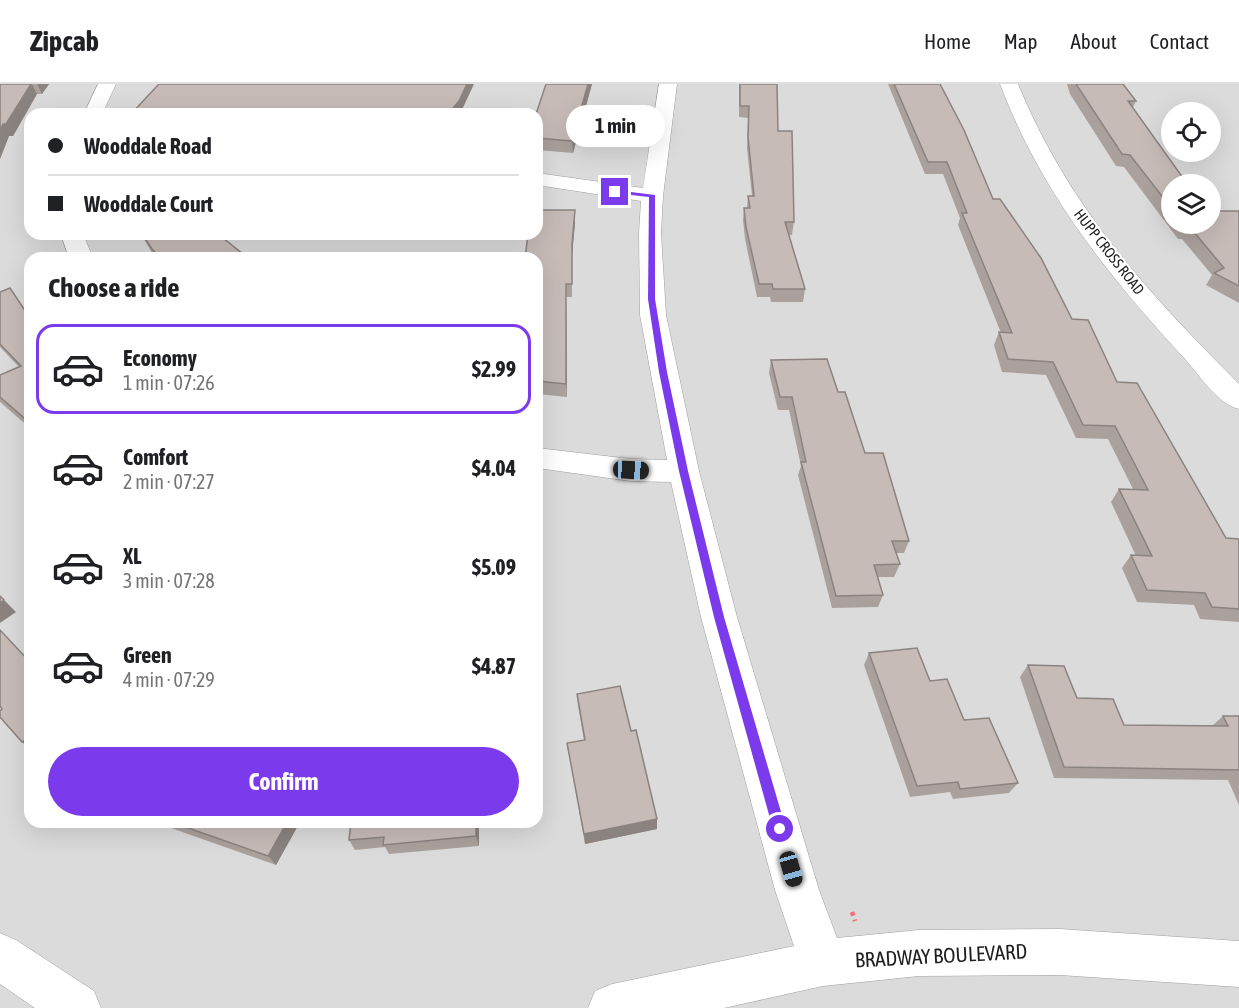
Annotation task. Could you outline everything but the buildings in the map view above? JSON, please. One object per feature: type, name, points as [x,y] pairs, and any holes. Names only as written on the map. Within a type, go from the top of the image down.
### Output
[{"type":"street","points":[[96,108],[107,84]]},
{"type":"street","points":[[668,84],[652,195],[650,263],[653,315],[684,471],[719,617],[797,890],[823,963]]},
{"type":"street","name":"HUPP CROSS ROAD","points":[[1010,84],[1032,142],[1076,211],[1127,279],[1226,373],[1239,400]]},
{"type":"street","points":[[543,180],[652,195]]},
{"type":"street","points":[[543,459],[631,470],[684,471]]},
{"type":"street","name":"BRADWAY BOULEVARD","points":[[612,1008],[823,963],[919,953],[1060,952],[1239,964]]},
{"type":"street","points":[[0,956],[77,1008]]},
{"type":"shaded area","points":[[0,84],[1239,84],[1239,1008],[0,1008]]},
{"type":"route","points":[[615,192],[652,195],[651,283],[653,315],[663,372],[719,617],[780,829]]}]
